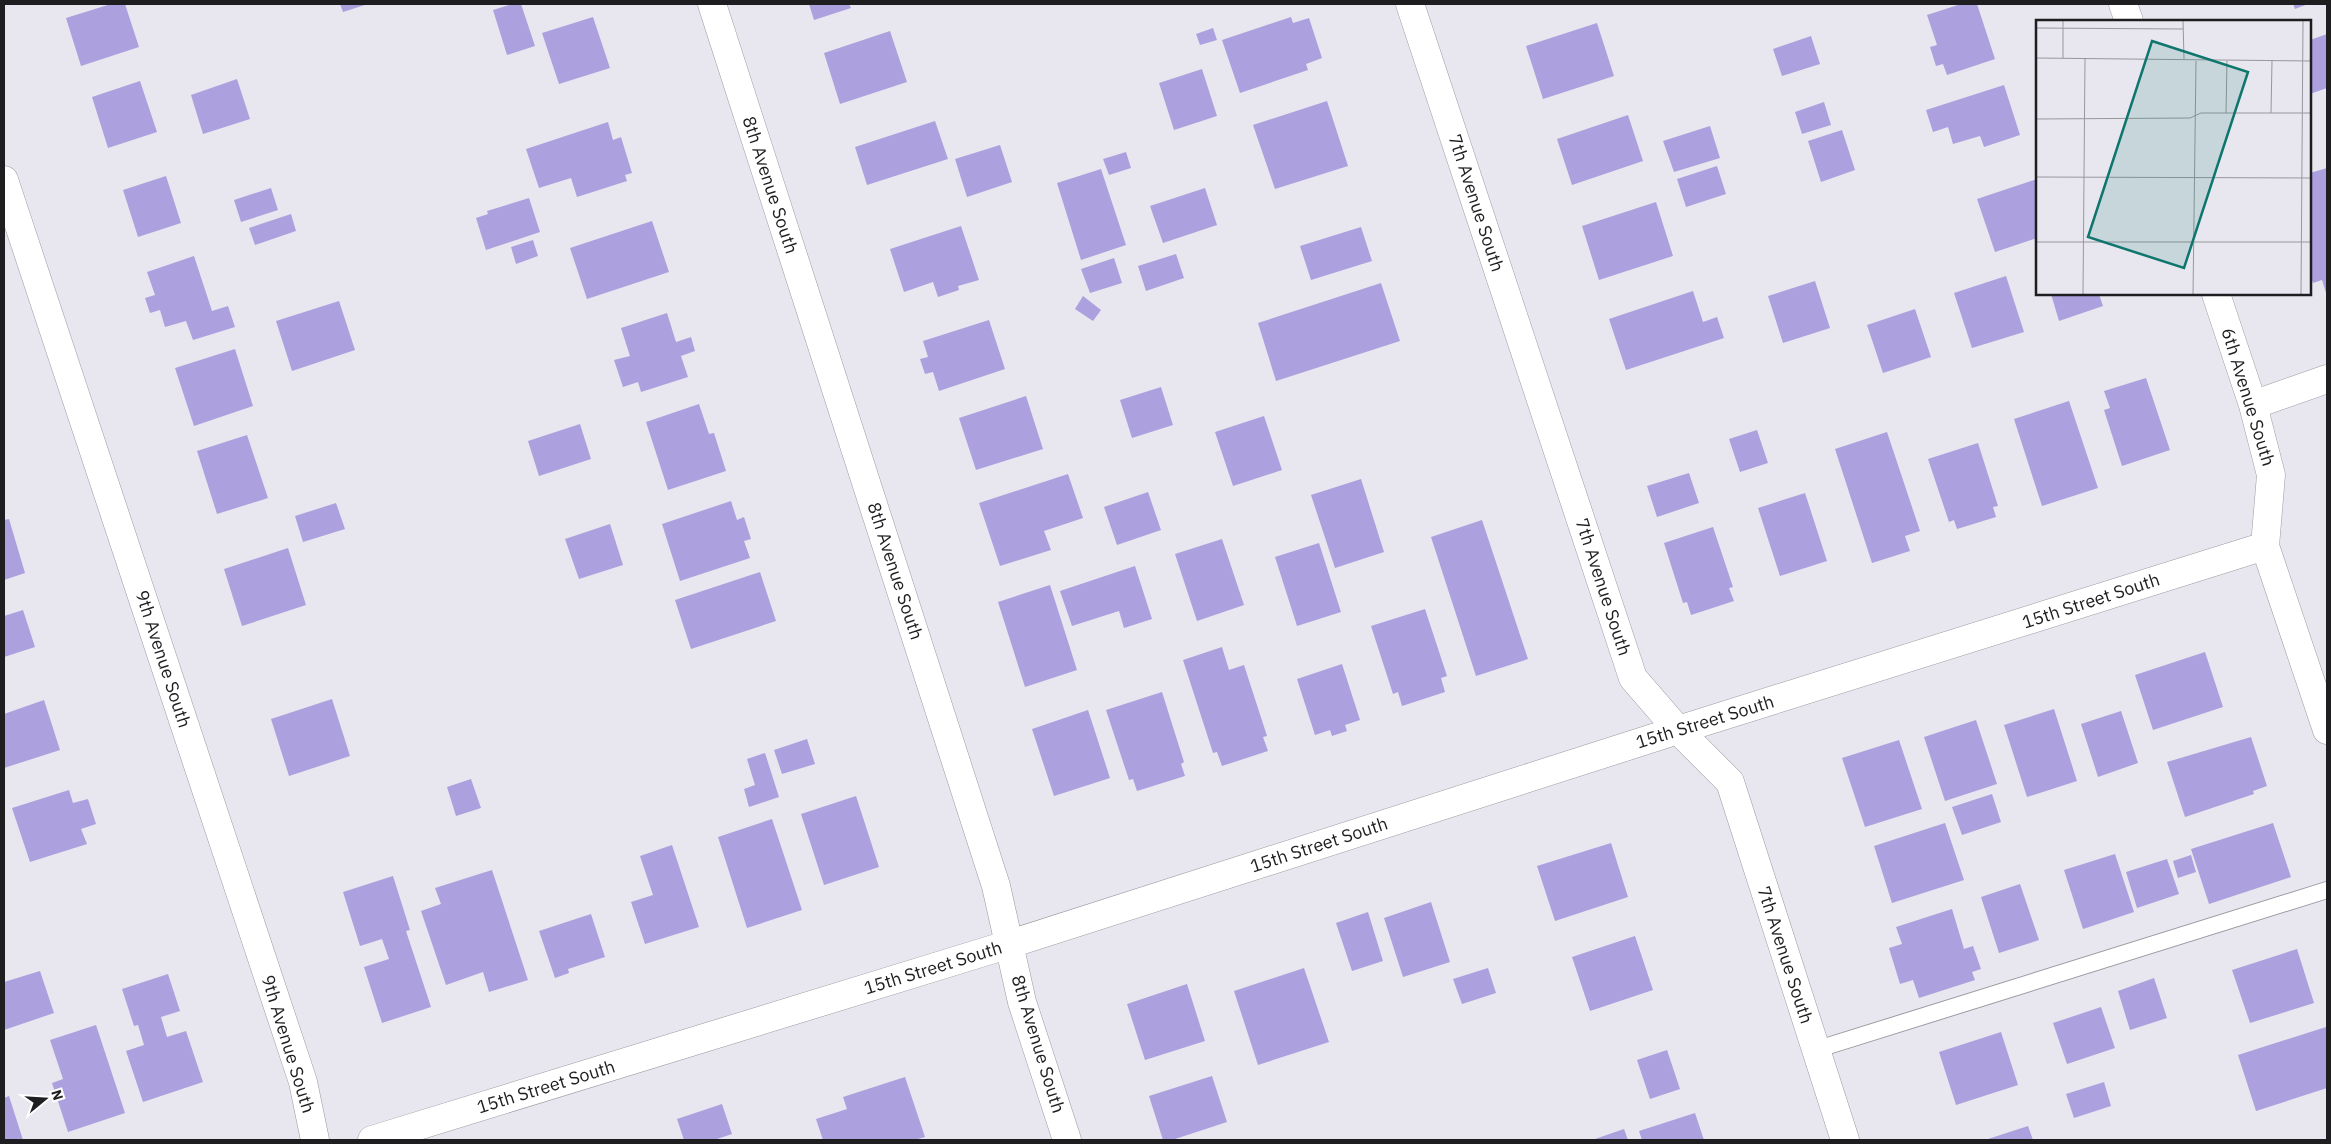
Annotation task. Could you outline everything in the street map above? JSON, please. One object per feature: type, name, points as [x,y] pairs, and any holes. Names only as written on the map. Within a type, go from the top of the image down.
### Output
[{"type":"street","name":"8th Avenue South","points":[[712,4],[996,886],[1022,1002],[1067,1140]]},
{"type":"street","name":"7th Avenue South","points":[[1410,4],[1633,678],[1678,730],[1730,782],[1845,1140]]},
{"type":"street","points":[[2123,4],[2128,20]]},
{"type":"street","name":"9th Avenue South","points":[[4,180],[303,1082],[315,1140]]},
{"type":"street","name":"6th Avenue South","points":[[2216,295],[2253,405],[2271,475],[2265,546],[2327,730]]},
{"type":"street","points":[[2253,405],[2327,379]]},
{"type":"street","name":"15th Street South","points":[[372,1140],[1010,944],[1678,730],[2265,546]]},
{"type":"lane","points":[[1815,1050],[2327,890]]},
{"type":"building","points":[[111,4],[125,4],[139,47],[81,66],[66,18]]},
{"type":"building","points":[[340,4],[368,4],[343,12]]},
{"type":"building","points":[[512,4],[521,4],[535,46],[507,55],[493,10]]},
{"type":"building","points":[[809,4],[849,4],[851,8],[814,20]]},
{"type":"building","points":[[1961,4],[1977,4],[1995,59],[1947,75],[1943,64],[1936,66],[1930,47],[1937,45],[1927,15]]},
{"type":"building","points":[[2293,4],[2308,4],[2295,9]]},
{"type":"building","points":[[593,17],[610,68],[559,84],[542,33]]},
{"type":"building","points":[[1291,17],[1293,23],[1309,18],[1322,58],[1306,64],[1308,70],[1240,93],[1222,40]]},
{"type":"building","points":[[1597,23],[1614,76],[1543,99],[1526,46]]},
{"type":"building","points":[[1213,28],[1217,40],[1200,45],[1196,34]]},
{"type":"building","points":[[890,31],[907,82],[840,104],[824,53]]},
{"type":"building","points":[[2327,34],[2327,88],[2311,94],[2311,40]]},
{"type":"building","points":[[1811,36],[1820,64],[1782,76],[1773,49]]},
{"type":"building","points":[[1202,69],[1217,116],[1174,130],[1159,83]]},
{"type":"building","points":[[237,79],[250,119],[203,134],[191,95]]},
{"type":"building","points":[[140,81],[157,132],[108,148],[92,97]]},
{"type":"building","points":[[2004,85],[2020,135],[1984,147],[1980,136],[1953,144],[1948,127],[1933,132],[1926,110]]},
{"type":"building","points":[[1327,101],[1348,166],[1275,189],[1253,125]]},
{"type":"building","points":[[1824,102],[1831,125],[1802,134],[1795,112]]},
{"type":"building","points":[[1628,115],[1643,161],[1572,185],[1557,139]]},
{"type":"building","points":[[935,121],[948,159],[867,185],[855,147]]},
{"type":"building","points":[[608,122],[613,140],[621,137],[632,173],[625,175],[627,181],[577,197],[571,178],[539,188],[526,149]]},
{"type":"building","points":[[1710,126],[1720,158],[1674,172],[1663,141]]},
{"type":"building","points":[[1842,130],[1855,170],[1821,182],[1808,141]]},
{"type":"building","points":[[1000,145],[1012,182],[967,197],[955,159]]},
{"type":"building","points":[[1126,152],[1131,168],[1109,175],[1103,159]]},
{"type":"building","points":[[1717,166],[1726,194],[1686,207],[1677,179]]},
{"type":"building","points":[[2327,168],[2327,296],[2322,280],[2313,283],[2311,277],[2311,173]]},
{"type":"building","points":[[1101,169],[1126,245],[1081,260],[1057,183]]},
{"type":"building","points":[[166,176],[181,223],[138,237],[123,190]]},
{"type":"building","points":[[2036,179],[2036,238],[1995,252],[1977,199]]},
{"type":"building","points":[[271,188],[278,210],[241,222],[234,200]]},
{"type":"building","points":[[1205,188],[1217,225],[1163,243],[1150,206]]},
{"type":"building","points":[[529,198],[540,232],[486,250],[476,218],[488,214],[487,211]]},
{"type":"building","points":[[1656,202],[1673,256],[1599,280],[1582,226]]},
{"type":"building","points":[[291,214],[296,231],[255,245],[249,228]]},
{"type":"building","points":[[652,221],[669,272],[587,299],[570,248]]},
{"type":"building","points":[[961,226],[979,280],[958,286],[959,290],[938,297],[933,282],[904,292],[890,249]]},
{"type":"building","points":[[1361,227],[1372,261],[1311,280],[1300,246]]},
{"type":"building","points":[[533,240],[538,256],[516,264],[511,247]]},
{"type":"building","points":[[1176,254],[1184,278],[1146,291],[1138,266]]},
{"type":"building","points":[[194,256],[212,311],[228,306],[235,327],[193,340],[186,321],[165,327],[160,310],[150,313],[145,298],[155,295],[147,272]]},
{"type":"building","points":[[1114,258],[1122,283],[1090,293],[1081,269]]},
{"type":"building","points":[[2006,276],[2024,332],[1972,348],[1954,293]]},
{"type":"building","points":[[1815,281],[1830,328],[1783,343],[1768,296]]},
{"type":"building","points":[[1381,283],[1400,341],[1276,381],[1258,323]]},
{"type":"building","points":[[1693,291],[1703,322],[1717,317],[1724,338],[1626,370],[1609,319]]},
{"type":"building","points":[[2051,295],[2099,295],[2103,306],[2059,321]]},
{"type":"building","points":[[1083,296],[1101,310],[1093,321],[1075,309]]},
{"type":"building","points":[[339,301],[355,350],[292,371],[276,321]]},
{"type":"building","points":[[1915,309],[1931,357],[1883,373],[1867,325]]},
{"type":"building","points":[[667,313],[676,342],[691,337],[695,351],[681,356],[688,377],[641,392],[638,382],[623,387],[614,360],[630,356],[621,328]]},
{"type":"building","points":[[989,320],[1005,369],[939,391],[933,372],[925,374],[920,359],[928,357],[923,341]]},
{"type":"building","points":[[235,349],[253,406],[194,426],[175,368]]},
{"type":"building","points":[[2146,378],[2170,450],[2122,466],[2104,410],[2110,408],[2104,391]]},
{"type":"building","points":[[1161,387],[1173,425],[1132,438],[1120,400]]},
{"type":"building","points":[[1026,396],[1043,449],[976,470],[959,418]]},
{"type":"building","points":[[2069,401],[2098,488],[2042,506],[2014,419]]},
{"type":"building","points":[[699,404],[709,434],[714,433],[726,471],[668,490],[646,422]]},
{"type":"building","points":[[1264,416],[1282,470],[1233,486],[1215,432]]},
{"type":"building","points":[[580,424],[591,459],[539,476],[528,441]]},
{"type":"building","points":[[1757,430],[1768,463],[1740,472],[1729,439]]},
{"type":"building","points":[[1887,432],[1920,531],[1905,536],[1910,551],[1872,563],[1835,449]]},
{"type":"building","points":[[247,435],[268,498],[217,514],[197,451]]},
{"type":"building","points":[[1978,443],[1998,506],[1993,507],[1996,517],[1957,529],[1954,520],[1949,522],[1928,459]]},
{"type":"building","points":[[1689,473],[1699,503],[1657,517],[1647,486]]},
{"type":"building","points":[[1068,474],[1083,518],[1044,531],[1051,550],[1000,566],[979,503]]},
{"type":"building","points":[[1361,479],[1384,552],[1335,568],[1311,495]]},
{"type":"building","points":[[1148,492],[1161,530],[1117,545],[1104,507]]},
{"type":"building","points":[[1805,493],[1827,561],[1780,576],[1758,508]]},
{"type":"building","points":[[731,501],[737,520],[744,517],[751,539],[744,541],[750,558],[680,581],[662,524]]},
{"type":"building","points":[[336,503],[345,529],[303,542],[295,516]]},
{"type":"building","points":[[9,519],[25,573],[4,580],[4,520]]},
{"type":"building","points":[[1482,520],[1528,659],[1476,676],[1431,537]]},
{"type":"building","points":[[610,524],[623,565],[579,579],[565,539]]},
{"type":"building","points":[[1713,527],[1733,587],[1729,588],[1734,601],[1691,615],[1687,602],[1683,603],[1664,543]]},
{"type":"building","points":[[1222,539],[1244,605],[1197,621],[1175,554]]},
{"type":"building","points":[[1319,543],[1341,612],[1297,626],[1275,557]]},
{"type":"building","points":[[288,548],[306,605],[242,626],[224,569]]},
{"type":"building","points":[[1135,566],[1152,619],[1124,628],[1119,611],[1072,626],[1060,591]]},
{"type":"building","points":[[760,572],[776,621],[691,649],[675,600]]},
{"type":"building","points":[[1050,585],[1077,670],[1025,687],[998,602]]},
{"type":"building","points":[[1425,609],[1447,676],[1441,678],[1445,692],[1402,706],[1398,692],[1393,694],[1371,626]]},
{"type":"building","points":[[23,610],[35,647],[4,657],[4,616]]},
{"type":"building","points":[[1222,647],[1229,670],[1244,665],[1267,736],[1263,737],[1268,751],[1222,766],[1217,752],[1213,753],[1183,660]]},
{"type":"building","points":[[2205,652],[2223,707],[2153,730],[2135,675]]},
{"type":"building","points":[[1342,664],[1360,720],[1345,725],[1347,731],[1332,736],[1330,730],[1315,735],[1297,679]]},
{"type":"building","points":[[1162,692],[1184,762],[1181,764],[1185,776],[1137,791],[1133,779],[1129,780],[1106,710]]},
{"type":"building","points":[[332,699],[350,756],[289,776],[271,719]]},
{"type":"building","points":[[44,700],[60,750],[4,768],[4,714]]},
{"type":"building","points":[[2054,709],[2077,781],[2027,797],[2004,725]]},
{"type":"building","points":[[1088,710],[1110,778],[1054,796],[1032,729]]},
{"type":"building","points":[[2121,711],[2138,763],[2098,777],[2081,724]]},
{"type":"building","points":[[1976,720],[1997,784],[1945,801],[1924,737]]},
{"type":"building","points":[[2251,737],[2267,786],[2253,791],[2254,794],[2185,817],[2167,762]]},
{"type":"building","points":[[807,739],[815,764],[782,774],[774,750]]},
{"type":"building","points":[[1899,740],[1922,809],[1865,827],[1842,758]]},
{"type":"building","points":[[765,753],[779,797],[749,807],[744,789],[755,785],[747,759]]},
{"type":"building","points":[[471,779],[481,808],[456,816],[447,787]]},
{"type":"building","points":[[69,790],[73,803],[88,799],[96,824],[81,829],[87,844],[30,862],[12,808]]},
{"type":"building","points":[[1992,794],[2001,822],[1962,835],[1952,807]]},
{"type":"building","points":[[856,796],[879,867],[824,885],[801,814]]},
{"type":"building","points":[[772,819],[802,910],[747,928],[718,837]]},
{"type":"building","points":[[1945,823],[1964,880],[1892,903],[1874,846]]},
{"type":"building","points":[[2273,823],[2291,877],[2209,904],[2191,849]]},
{"type":"building","points":[[1611,843],[1628,897],[1555,921],[1537,866]]},
{"type":"building","points":[[672,845],[699,927],[645,944],[631,902],[653,895],[640,856]]},
{"type":"building","points":[[2115,854],[2134,912],[2083,929],[2064,870]]},
{"type":"building","points":[[2191,855],[2196,872],[2178,878],[2173,861]]},
{"type":"building","points":[[2167,859],[2179,894],[2137,908],[2126,872]]},
{"type":"building","points":[[492,870],[528,980],[489,992],[483,972],[446,985],[421,911],[441,904],[435,888]]},
{"type":"building","points":[[393,876],[410,930],[406,931],[431,1007],[382,1023],[364,967],[389,959],[382,939],[360,946],[343,892]]},
{"type":"building","points":[[2020,884],[2039,940],[1999,953],[1981,897]]},
{"type":"building","points":[[1431,902],[1450,962],[1403,977],[1384,918]]},
{"type":"building","points":[[1952,909],[1964,949],[1973,946],[1981,969],[1972,972],[1975,980],[1919,998],[1913,980],[1900,984],[1889,948],[1902,944],[1896,927]]},
{"type":"building","points":[[1368,912],[1383,961],[1352,971],[1336,923]]},
{"type":"building","points":[[591,914],[605,957],[568,969],[569,973],[555,978],[539,931]]},
{"type":"building","points":[[1635,936],[1653,990],[1590,1011],[1572,957]]},
{"type":"building","points":[[2297,949],[2314,1003],[2250,1023],[2232,970]]},
{"type":"building","points":[[1304,968],[1329,1042],[1258,1065],[1234,991]]},
{"type":"building","points":[[1488,968],[1496,993],[1462,1004],[1453,979]]},
{"type":"building","points":[[40,971],[54,1013],[4,1030],[4,982]]},
{"type":"building","points":[[168,974],[180,1011],[161,1017],[167,1037],[186,1031],[203,1082],[143,1102],[126,1051],[144,1045],[138,1025],[134,1026],[122,989]]},
{"type":"building","points":[[2154,978],[2167,1018],[2130,1030],[2118,991]]},
{"type":"building","points":[[1187,984],[1205,1041],[1145,1060],[1127,1004]]},
{"type":"building","points":[[2101,1007],[2115,1048],[2067,1064],[2053,1023]]},
{"type":"building","points":[[96,1025],[125,1113],[68,1132],[52,1083],[63,1079],[50,1040]]},
{"type":"building","points":[[2326,1027],[2327,1088],[2256,1111],[2238,1055]]},
{"type":"building","points":[[2001,1032],[2018,1085],[1956,1105],[1939,1052]]},
{"type":"building","points":[[1667,1050],[1680,1089],[1650,1099],[1637,1060]]},
{"type":"building","points":[[1212,1076],[1227,1122],[1172,1140],[1163,1140],[1149,1096]]},
{"type":"building","points":[[905,1077],[925,1137],[914,1140],[823,1140],[816,1119],[847,1109],[843,1097]]},
{"type":"building","points":[[2104,1082],[2111,1106],[2074,1118],[2066,1094]]},
{"type":"building","points":[[9,1096],[23,1140],[4,1140],[4,1098]]},
{"type":"building","points":[[722,1104],[732,1134],[714,1140],[684,1140],[677,1119]]},
{"type":"building","points":[[1695,1113],[1704,1140],[1642,1140],[1639,1131]]},
{"type":"building","points":[[2028,1126],[2033,1140],[1985,1140]]},
{"type":"building","points":[[1624,1129],[1628,1140],[1592,1140]]}]
